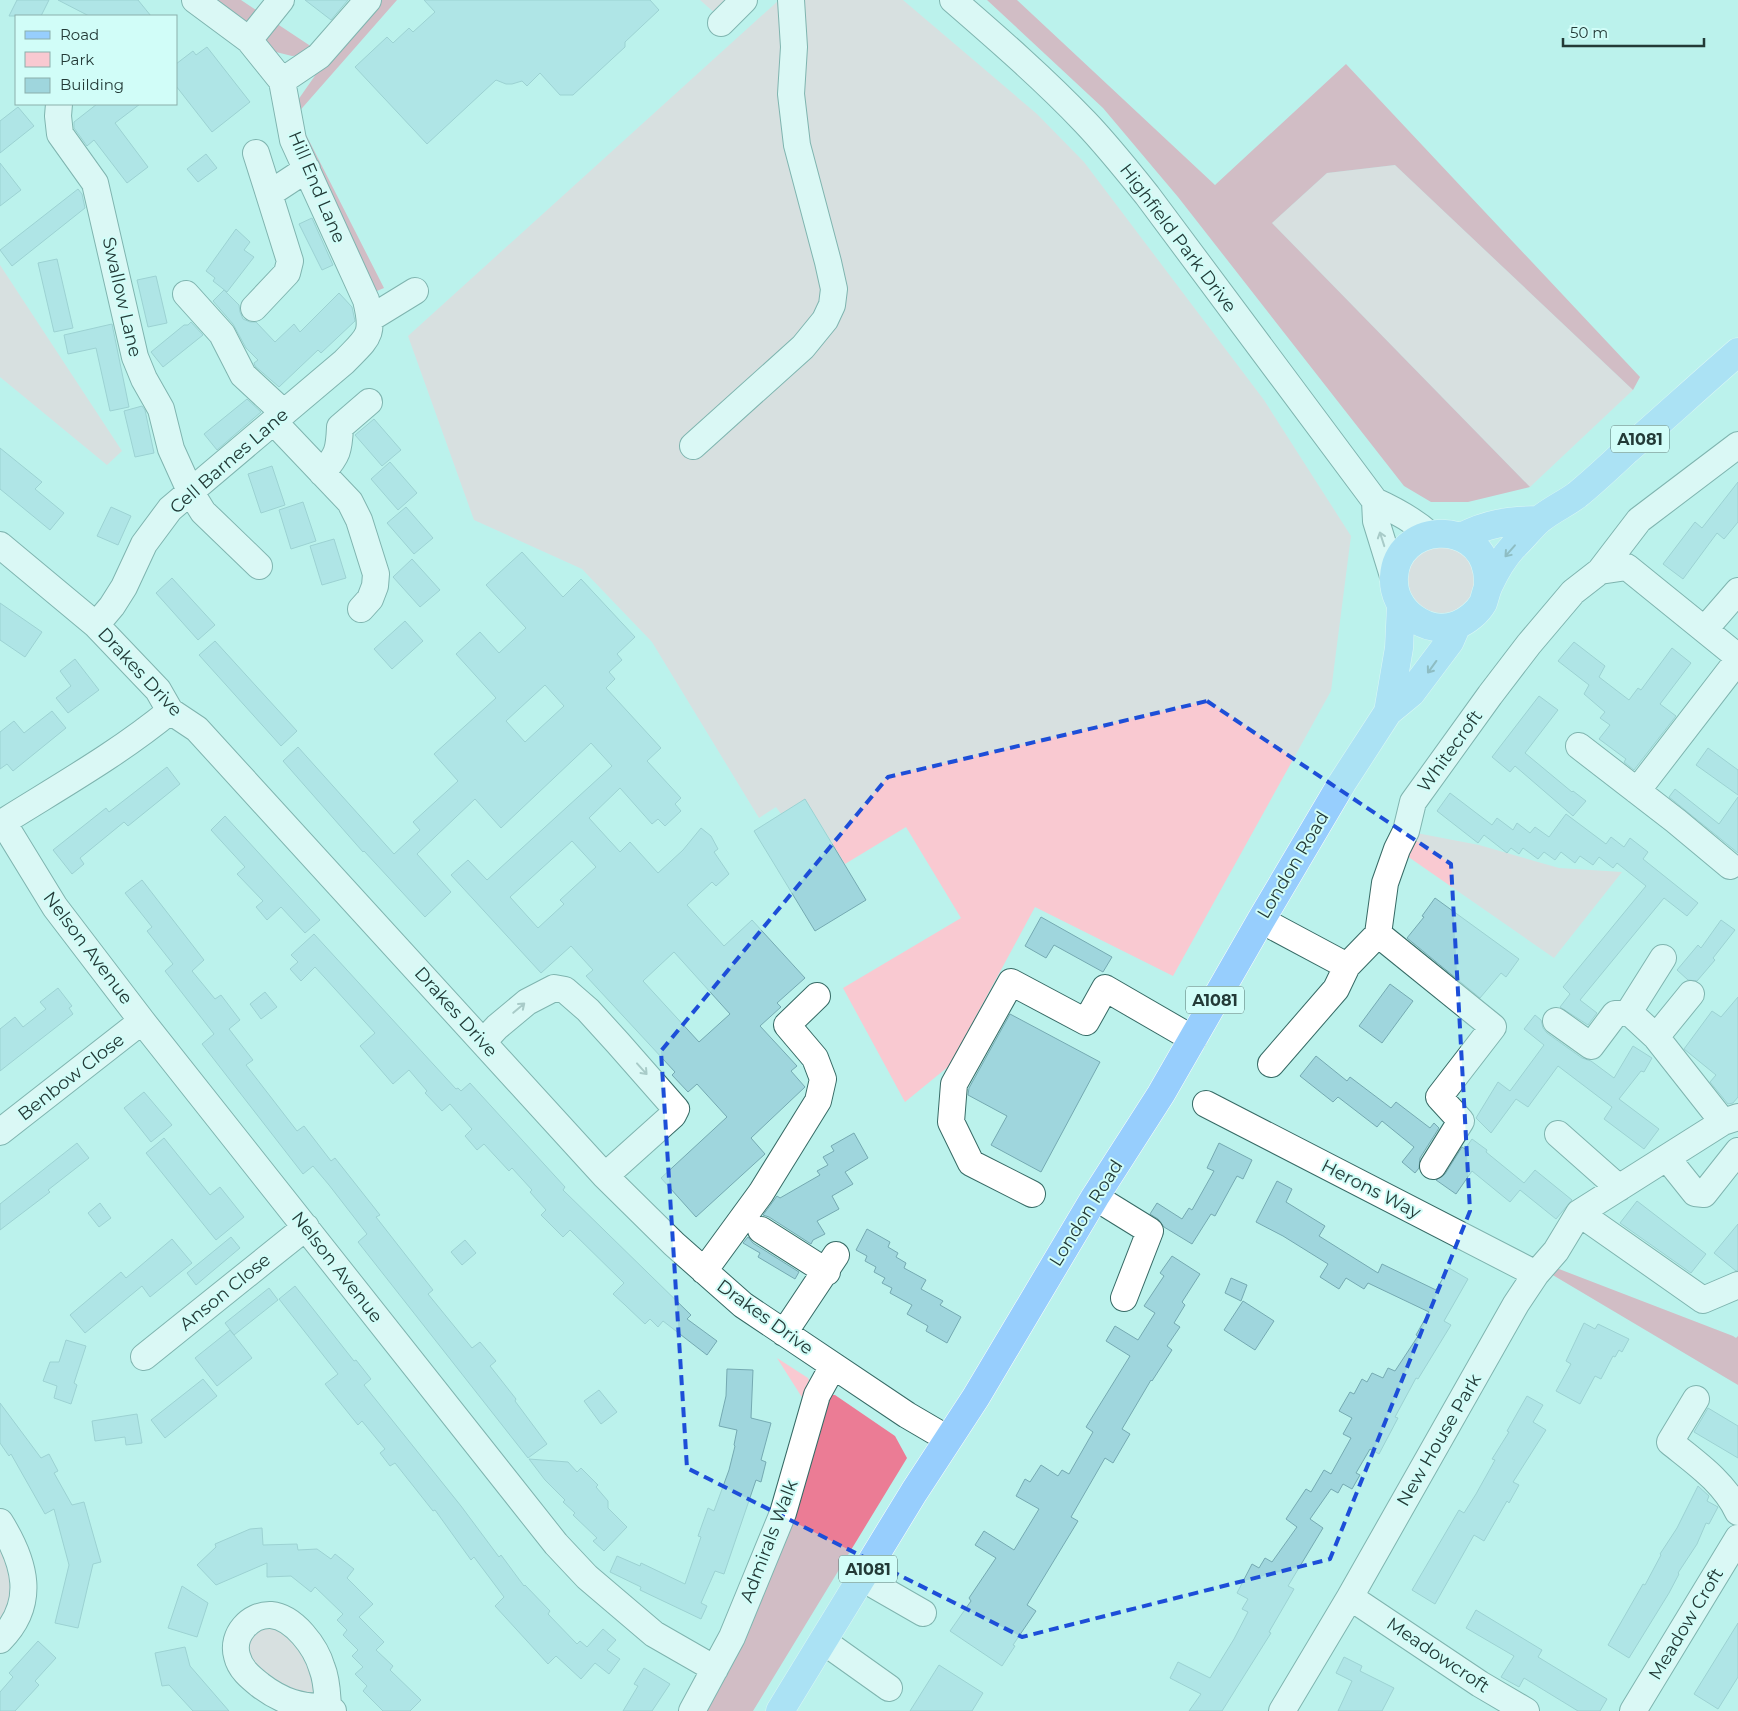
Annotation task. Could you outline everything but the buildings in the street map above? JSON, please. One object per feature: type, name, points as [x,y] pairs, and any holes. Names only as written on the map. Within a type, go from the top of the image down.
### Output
[{"type":"main road","name":"London Road","points":[[780,1711],[948,1439],[976,1397],[1094,1197],[1161,1094],[1342,783],[1388,712],[1411,694],[1450,641],[1457,625],[1471,617],[1482,604],[1488,586],[1502,562],[1538,520],[1576,496],[1738,352]]},
{"type":"main road","name":"London Road","points":[[1460,537],[1480,527],[1513,521],[1538,520]]},
{"type":"main road","points":[[1394,576],[1396,565],[1403,552],[1416,540],[1429,534],[1444,533],[1460,537],[1473,545],[1488,571],[1488,586]]},
{"type":"main road","name":"London Road","points":[[1388,712],[1399,648],[1401,606],[1394,587],[1394,576]]},
{"type":"main road","points":[[1401,606],[1407,614],[1419,623],[1437,628],[1457,625]]},
{"type":"street","name":"Hill End Lane","points":[[195,0],[249,40],[282,81],[293,140],[366,300],[370,318]]},
{"type":"street","points":[[249,40],[281,0]]},
{"type":"street","points":[[282,81],[319,56],[368,0]]},
{"type":"street","points":[[721,24],[744,0]]},
{"type":"street","points":[[693,446],[803,347],[826,320],[832,305],[834,289],[828,262],[796,146],[791,94],[794,46],[791,0]]},
{"type":"street","name":"Highfield Park Drive","points":[[953,0],[991,32],[1043,81],[1084,121],[1118,160],[1147,195],[1375,501],[1394,509],[1417,523],[1429,534]]},
{"type":"street","name":"Swallow Lane","points":[[59,105],[60,134],[95,183],[135,357],[144,379],[161,409],[171,448],[190,491],[203,512],[259,566]]},
{"type":"street","points":[[254,308],[287,273],[290,261],[256,153]]},
{"type":"street","points":[[269,194],[307,169]]},
{"type":"street","points":[[370,318],[415,291]]},
{"type":"street","points":[[186,294],[222,334],[243,375],[322,473],[350,502],[359,520],[376,574],[375,586],[370,599],[361,609]]},
{"type":"street","name":"Cell Barnes Lane","points":[[96,625],[112,606],[124,587],[144,544],[170,509],[344,362],[370,332],[370,318]]},
{"type":"street","points":[[322,473],[334,460],[339,447],[340,427],[369,402]]},
{"type":"street","points":[[1600,571],[1639,520],[1738,446]]},
{"type":"street","points":[[1375,501],[1376,521],[1394,576]]},
{"type":"street","name":"Drakes Drive","points":[[0,545],[96,625],[158,690],[170,711],[197,729],[605,1176],[674,1244],[742,1305],[907,1415],[948,1439]]},
{"type":"street","points":[[1600,571],[1627,568],[1706,629],[1738,659],[1637,792]]},
{"type":"street","name":"Whitecroft","points":[[1378,934],[1385,883],[1397,849],[1406,831],[1413,802],[1529,644],[1573,592],[1600,571]]},
{"type":"street","points":[[1706,629],[1738,591]]},
{"type":"street","points":[[2,823],[81,775],[170,711]]},
{"type":"street","points":[[1580,746],[1730,866]]},
{"type":"street","name":"Nelson Avenue","points":[[2,823],[55,907],[142,1021],[562,1551],[607,1595],[654,1634],[715,1669]]},
{"type":"street","points":[[1261,920],[1347,966]]},
{"type":"street","points":[[1271,1064],[1336,989],[1347,966],[1378,934],[1493,1027],[1438,1097],[1461,1121],[1433,1166]]},
{"type":"street","points":[[1556,1020],[1591,1046],[1615,1014],[1629,1012],[1663,958]]},
{"type":"street","points":[[1032,1194],[971,1163],[950,1122],[954,1084],[1011,982],[1086,1022],[1105,988],[1194,1039]]},
{"type":"street","points":[[483,1042],[526,1002],[554,988],[565,990],[588,1010],[676,1109],[673,1115],[605,1176]]},
{"type":"street","points":[[1656,1037],[1691,994]]},
{"type":"street","points":[[704,1271],[761,1193],[818,1101],[823,1079],[815,1058],[787,1025],[817,996]]},
{"type":"street","name":"New House Park","points":[[1282,1711],[1350,1597],[1516,1304],[1536,1274],[1556,1251],[1579,1213],[1731,1120],[1656,1037],[1629,1012]]},
{"type":"street","name":"Benbow Close","points":[[0,1132],[142,1021]]},
{"type":"street","name":"Herons Way","points":[[1206,1104],[1536,1274]]},
{"type":"street","points":[[1558,1134],[1619,1188]]},
{"type":"street","points":[[1667,1158],[1695,1193],[1700,1195],[1704,1194],[1738,1151]]},
{"type":"street","points":[[1094,1197],[1150,1231],[1124,1298]]},
{"type":"street","points":[[1579,1213],[1703,1300],[1738,1285]]},
{"type":"street","name":"Anson Close","points":[[144,1357],[306,1227]]},
{"type":"street","points":[[761,1230],[832,1264],[784,1333]]},
{"type":"street","name":"Admirals Walk","points":[[692,1711],[732,1637],[784,1513],[817,1395],[833,1366]]},
{"type":"street","points":[[1696,1399],[1670,1442],[1709,1473],[1732,1498],[1738,1512]]},
{"type":"street","points":[[0,1522],[16,1550],[24,1583],[17,1619],[0,1640]]},
{"type":"street","name":"Meadow Croft","points":[[1633,1711],[1738,1538]]},
{"type":"street","points":[[862,1578],[923,1613]]},
{"type":"street","name":"Meadowcroft","points":[[1350,1597],[1480,1684],[1526,1711]]},
{"type":"street","points":[[823,1641],[889,1688]]},
{"type":"highlighted area","points":[[1207,701],[1451,864],[1470,1211],[1330,1559],[1022,1637],[687,1468],[661,1051],[888,777]]},
{"type":"green space","points":[[700,0],[732,0],[717,15]]},
{"type":"green space","points":[[779,0],[903,0],[1037,114],[1084,162],[1264,400],[1351,536],[1331,691],[1173,976],[1035,907],[949,1066],[905,1102],[843,988],[961,918],[906,827],[845,864],[805,799],[781,814],[776,807],[759,818],[652,642],[582,569],[474,520],[408,336]]},
{"type":"green space","points":[[1395,165],[1633,390],[1530,487],[1272,223],[1327,173]]},
{"type":"green space","points":[[0,265],[122,451],[107,465],[0,377]]},
{"type":"green space","points":[[1442,545],[1455,548],[1466,555],[1473,566],[1476,579],[1473,592],[1466,603],[1455,610],[1442,613],[1429,610],[1418,603],[1411,592],[1408,579],[1411,566],[1418,555],[1429,548]]},
{"type":"green space","points":[[1406,831],[1479,845],[1559,868],[1622,872],[1554,958],[1397,849]]},
{"type":"green space","points":[[777,1358],[808,1378],[811,1384],[803,1399]]},
{"type":"green space","points":[[0,1535],[15,1597],[0,1628]]},
{"type":"green space","points":[[272,1622],[302,1645],[318,1691],[306,1698],[250,1667],[245,1637]]},
{"type":"shaded area","points":[[214,0],[241,0],[315,49],[304,55],[292,56],[276,52]]},
{"type":"shaded area","points":[[379,0],[397,0],[296,115],[384,288],[372,293],[291,110],[321,67]]},
{"type":"shaded area","points":[[987,0],[1017,0],[1215,185],[1346,64],[1640,377],[1633,390],[1395,165],[1327,173],[1272,223],[1530,487],[1468,502],[1431,502],[1404,486],[1178,197],[1103,108]]},
{"type":"shaded area","points":[[1546,1264],[1736,1338],[1738,1336],[1738,1385],[1551,1274]]},
{"type":"shaded area","points":[[823,1395],[835,1395],[895,1436],[907,1458],[753,1711],[703,1711]]}]
